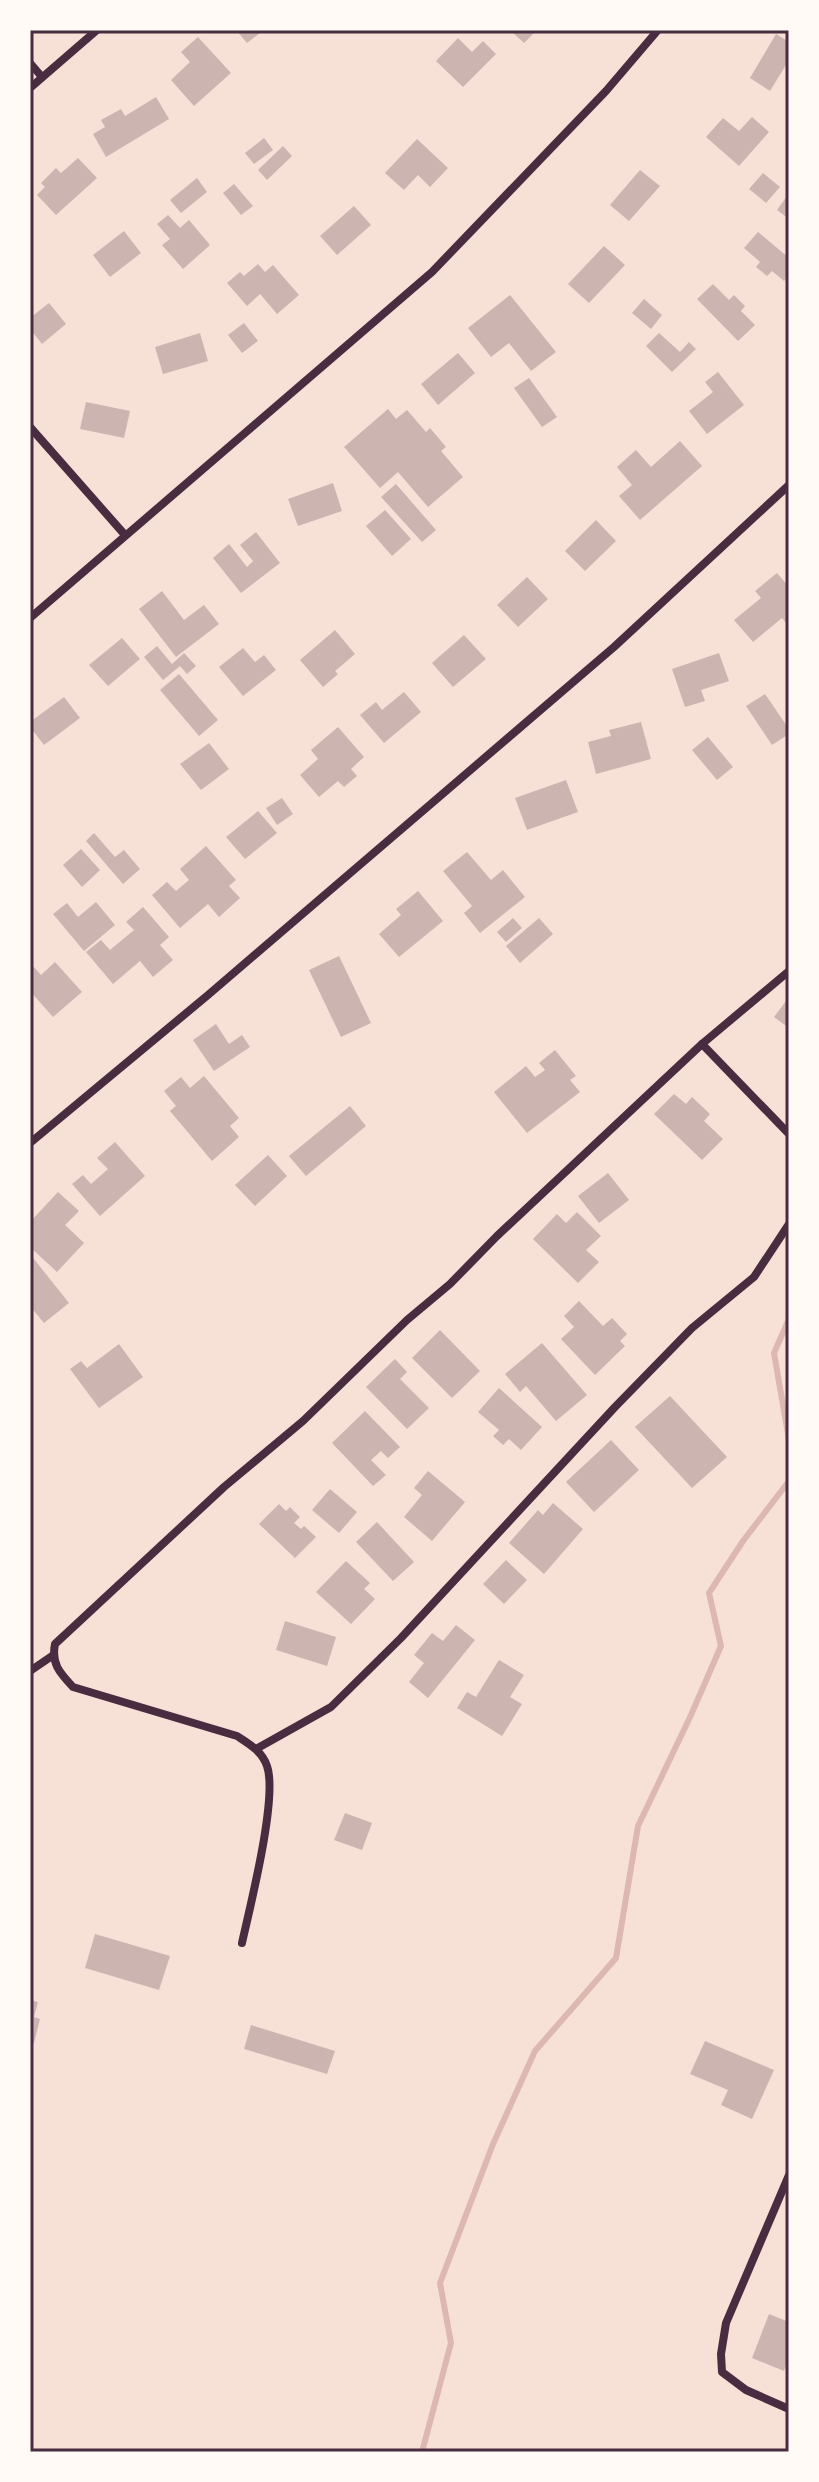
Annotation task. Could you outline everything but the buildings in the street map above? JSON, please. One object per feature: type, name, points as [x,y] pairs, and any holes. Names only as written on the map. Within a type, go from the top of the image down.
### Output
[{"type":"street","points":[[30,88],[97,30]]},
{"type":"street","points":[[30,618],[432,272],[606,91],[658,30]]},
{"type":"street","points":[[30,63],[42,77]]},
{"type":"street","points":[[30,427],[125,535]]},
{"type":"street","points":[[30,1143],[208,995],[614,647],[789,485]]},
{"type":"street","points":[[242,1943],[268,1804],[267,1767],[256,1749],[237,1736],[73,1687],[56,1668],[52,1656],[55,1644],[151,1552],[303,1421],[702,1044],[789,971]]},
{"type":"street","points":[[702,1044],[789,1134]]},
{"type":"street","points":[[256,1749],[331,1707],[341,1698],[692,1328],[754,1277],[789,1224]]},
{"type":"street","points":[[30,1671],[52,1656]]},
{"type":"street","points":[[789,2175],[726,2323],[721,2354],[722,2372],[746,2390],[789,2409]]},
{"type":"waterway","points":[[789,1319],[774,1353],[789,1440]]},
{"type":"waterway","points":[[422,2452],[451,2343],[440,2283],[493,2144],[535,2051],[616,1958],[638,1826],[721,1646],[709,1593],[743,1541],[789,1481]]}]
